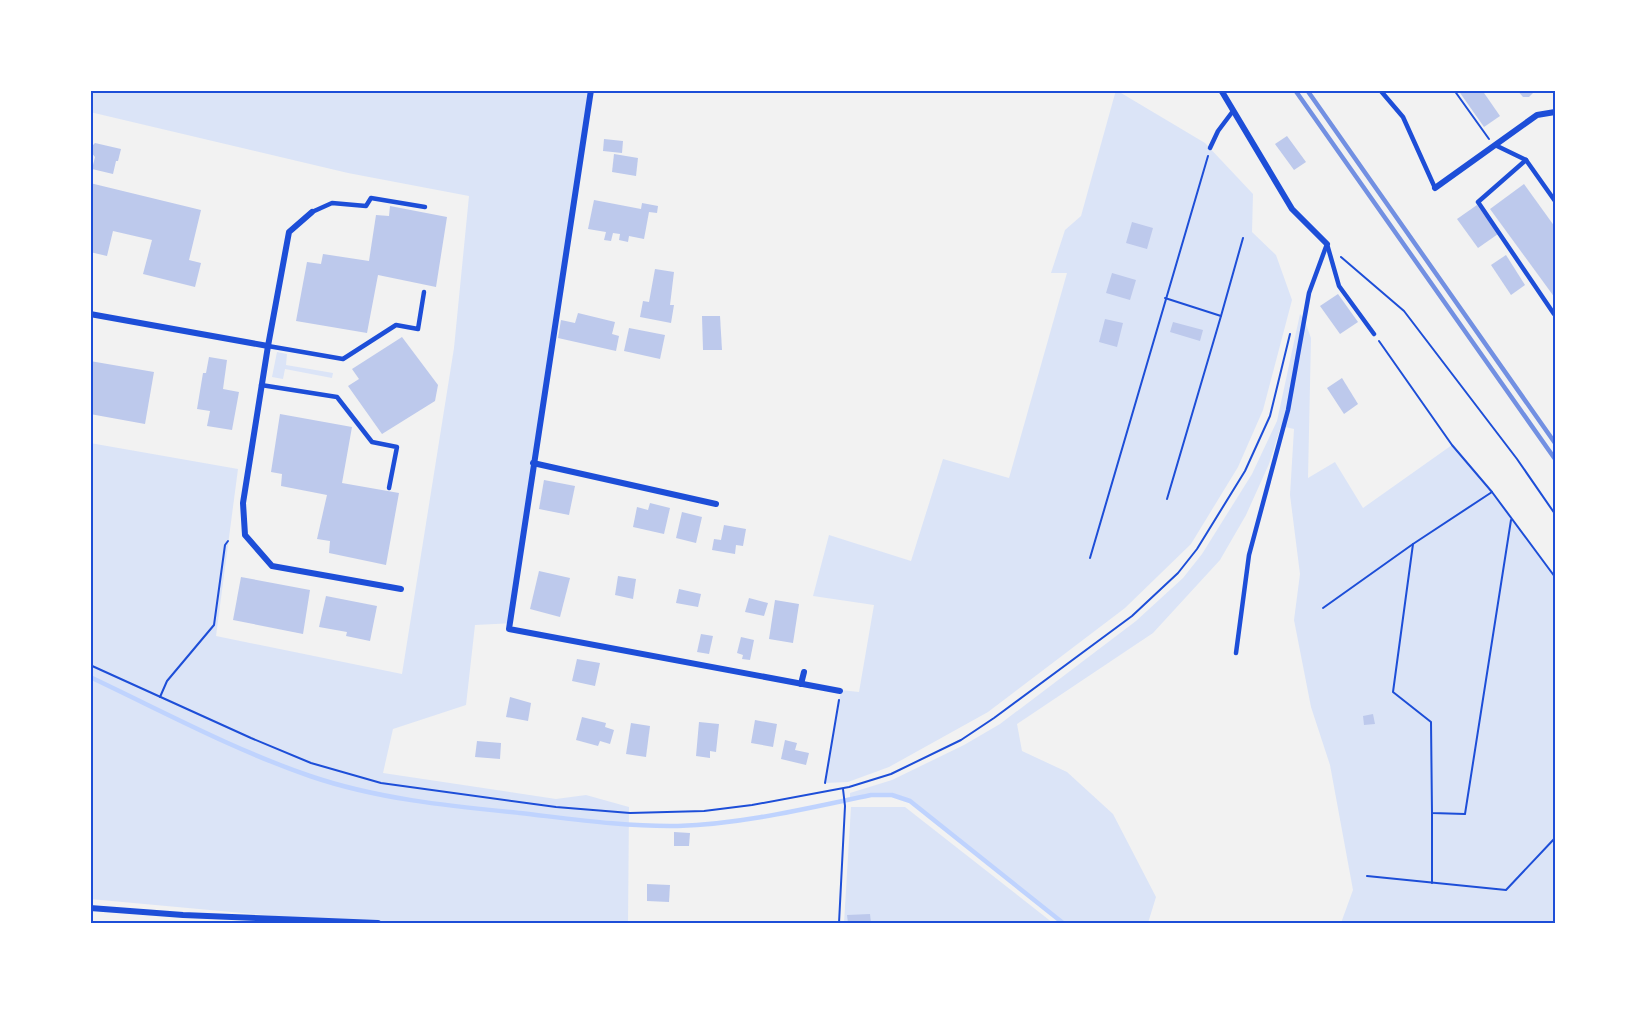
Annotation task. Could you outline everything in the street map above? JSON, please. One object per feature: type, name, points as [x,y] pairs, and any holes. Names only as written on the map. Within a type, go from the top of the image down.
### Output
[{"type":"street","points":[[591,90],[509,629],[840,691]]},
{"type":"street","points":[[1221,90],[1292,209],[1327,244]]},
{"type":"street","points":[[1435,188],[1537,115],[1555,112]]},
{"type":"street","points":[[312,212],[289,232],[261,385],[243,503],[245,535],[272,567],[401,589]]},
{"type":"street","points":[[90,314],[268,346]]},
{"type":"street","points":[[534,463],[716,504]]},
{"type":"street","points":[[801,684],[804,672]]},
{"type":"street","points":[[90,908],[183,915],[378,923]]},
{"type":"street","points":[[182,923],[183,915]]},
{"type":"lane","points":[[1380,90],[1403,117],[1435,188]]},
{"type":"lane","points":[[1210,148],[1218,131],[1233,111]]},
{"type":"lane","points":[[1495,145],[1526,160],[1555,201]]},
{"type":"lane","points":[[1526,160],[1478,201],[1554,314]]},
{"type":"lane","points":[[312,212],[332,203],[366,206],[371,198],[425,207]]},
{"type":"lane","points":[[1327,244],[1339,286],[1374,334]]},
{"type":"lane","points":[[1236,653],[1248,555],[1288,410],[1309,293],[1327,244]]},
{"type":"lane","points":[[268,346],[344,359],[396,325],[418,329],[424,292]]},
{"type":"lane","points":[[261,385],[338,397],[372,442],[397,447],[389,488]]},
{"type":"path","points":[[1455,90],[1495,145]]},
{"type":"path","points":[[1090,558],[1210,148]]},
{"type":"path","points":[[1167,499],[1243,238]]},
{"type":"path","points":[[1327,244],[1404,311],[1517,459],[1555,514]]},
{"type":"path","points":[[1165,298],[1221,316]]},
{"type":"path","points":[[90,665],[250,738],[311,763],[381,783],[544,805],[630,813],[704,811],[843,789],[891,774],[961,740],[1132,616],[1178,573],[1197,549],[1245,471],[1270,416],[1292,328]]},
{"type":"path","points":[[1374,334],[1452,445],[1492,492],[1555,577]]},
{"type":"path","points":[[1323,608],[1413,544],[1492,492]]},
{"type":"path","points":[[1432,813],[1466,814],[1511,520]]},
{"type":"path","points":[[160,697],[167,681],[213,625],[225,545],[228,542]]},
{"type":"path","points":[[1413,544],[1394,692],[1431,722],[1432,883]]},
{"type":"path","points":[[825,783],[840,691]]},
{"type":"path","points":[[839,923],[845,806],[843,789]]},
{"type":"path","points":[[1367,876],[1506,890],[1555,838]]},
{"type":"shaded area","points":[[90,90],[592,90],[536,455],[513,623],[475,625],[466,705],[393,729],[383,773],[556,799],[586,795],[629,807],[628,923],[330,921],[90,899],[90,443],[238,469],[216,636],[402,674],[454,348],[469,196],[348,173],[90,112]]},
{"type":"shaded area","points":[[1116,90],[1205,143],[1253,194],[1252,232],[1276,255],[1292,300],[1263,410],[1238,467],[1191,544],[1125,608],[988,712],[889,767],[848,782],[825,783],[841,690],[859,692],[874,605],[813,596],[829,535],[911,561],[943,459],[1009,478],[1067,273],[1051,273],[1065,230],[1081,216]]},
{"type":"shaded area","points":[[1300,314],[1311,338],[1308,478],[1335,462],[1363,508],[1452,445],[1492,492],[1555,577],[1555,923],[1341,923],[1353,890],[1330,765],[1311,707],[1294,620],[1300,574],[1290,495],[1294,429],[1281,426],[1269,464],[1246,515],[1220,560],[1153,633],[1017,724],[1022,751],[1067,772],[1113,814],[1156,897],[1148,923],[1062,923],[910,799],[870,794],[850,798],[850,793],[892,780],[964,745],[1000,724],[1136,621],[1183,578],[1202,554],[1252,474],[1277,421]]},
{"type":"shaded area","points":[[277,352],[287,354],[286,365],[333,373],[332,378],[285,369],[283,379],[272,377]]},
{"type":"shaded area","points":[[851,807],[905,807],[1053,923],[844,923]]},
{"type":"building","points":[[1458,90],[1482,90],[1500,116],[1484,127]]},
{"type":"building","points":[[1517,90],[1534,90],[1534,92],[1529,97],[1523,97]]},
{"type":"building","points":[[1287,136],[1306,162],[1294,170],[1275,144]]},
{"type":"building","points":[[604,139],[623,141],[622,153],[603,151]]},
{"type":"building","points":[[95,143],[121,149],[113,174],[92,169],[95,157],[90,151]]},
{"type":"building","points":[[614,154],[638,158],[636,176],[612,172]]},
{"type":"building","points":[[90,183],[201,210],[189,260],[201,263],[195,287],[143,274],[152,240],[113,231],[107,256],[90,252]]},
{"type":"building","points":[[1524,184],[1555,227],[1555,298],[1490,209]]},
{"type":"building","points":[[594,200],[641,209],[642,203],[658,206],[657,213],[649,212],[644,239],[629,236],[628,242],[619,240],[620,234],[613,233],[611,241],[604,240],[606,232],[588,229]]},
{"type":"building","points":[[1477,205],[1498,234],[1478,248],[1457,219]]},
{"type":"building","points":[[390,206],[447,217],[436,287],[378,275],[367,333],[296,321],[307,262],[321,264],[323,254],[369,261],[376,215],[389,216]]},
{"type":"building","points":[[1132,222],[1153,228],[1147,249],[1126,243]]},
{"type":"building","points":[[1506,255],[1525,285],[1511,295],[1491,265]]},
{"type":"building","points":[[655,269],[674,272],[670,305],[674,305],[671,323],[640,317],[643,301],[649,302]]},
{"type":"building","points":[[1112,273],[1136,280],[1130,300],[1106,293]]},
{"type":"building","points":[[1338,294],[1358,322],[1340,334],[1320,306]]},
{"type":"building","points":[[578,313],[615,322],[612,334],[619,336],[616,351],[558,338],[561,320],[575,323]]},
{"type":"building","points":[[702,316],[720,316],[722,350],[703,350]]},
{"type":"building","points":[[1105,319],[1123,323],[1117,347],[1099,342]]},
{"type":"building","points":[[1173,322],[1203,330],[1200,341],[1170,332]]},
{"type":"building","points":[[629,328],[665,335],[660,359],[624,351]]},
{"type":"building","points":[[402,337],[438,385],[435,401],[382,434],[348,386],[359,379],[352,369]]},
{"type":"building","points":[[209,357],[227,360],[223,389],[239,392],[232,430],[207,426],[210,411],[197,409],[203,373],[206,373]]},
{"type":"building","points":[[90,361],[154,372],[145,424],[90,414]]},
{"type":"building","points":[[1342,378],[1358,404],[1344,414],[1327,388]]},
{"type":"building","points":[[280,414],[352,427],[342,483],[399,493],[386,565],[329,553],[330,541],[317,539],[327,495],[281,486],[282,474],[271,472]]},
{"type":"building","points":[[544,480],[575,486],[569,515],[539,509]]},
{"type":"building","points":[[650,503],[670,508],[664,534],[633,527],[637,507],[648,510]]},
{"type":"building","points":[[682,512],[702,517],[696,543],[676,538]]},
{"type":"building","points":[[724,525],[746,529],[743,546],[736,545],[735,554],[712,550],[714,539],[721,540]]},
{"type":"building","points":[[539,571],[570,578],[560,617],[530,609]]},
{"type":"building","points":[[618,576],[636,579],[633,599],[615,595]]},
{"type":"building","points":[[241,577],[310,590],[303,634],[233,620]]},
{"type":"building","points":[[679,589],[701,594],[698,607],[676,603]]},
{"type":"building","points":[[326,596],[377,606],[370,641],[346,636],[347,632],[319,627]]},
{"type":"building","points":[[749,598],[768,603],[764,616],[745,612]]},
{"type":"building","points":[[775,600],[799,604],[793,643],[769,639]]},
{"type":"building","points":[[701,634],[713,636],[709,654],[697,652]]},
{"type":"building","points":[[741,637],[754,640],[750,660],[742,659],[743,655],[737,653]]},
{"type":"building","points":[[577,659],[600,663],[595,686],[572,681]]},
{"type":"building","points":[[510,697],[531,703],[528,721],[506,717]]},
{"type":"building","points":[[1373,714],[1375,724],[1364,725],[1363,716]]},
{"type":"building","points":[[582,717],[606,723],[605,727],[614,730],[610,744],[600,741],[598,746],[576,740]]},
{"type":"building","points":[[755,720],[777,724],[773,747],[751,743]]},
{"type":"building","points":[[699,722],[719,724],[716,752],[710,751],[710,758],[696,756]]},
{"type":"building","points":[[631,723],[650,726],[646,757],[626,754]]},
{"type":"building","points":[[785,740],[797,743],[795,750],[809,753],[806,765],[781,759]]},
{"type":"building","points":[[477,741],[501,743],[500,759],[475,757]]},
{"type":"building","points":[[674,832],[690,833],[689,846],[674,846]]},
{"type":"building","points":[[647,884],[670,885],[669,902],[647,901]]},
{"type":"building","points":[[870,914],[871,923],[848,923],[847,915]]},
{"type":"waterway","points":[[90,677],[282,766],[335,784],[413,801],[599,822],[678,826],[751,819],[871,795],[892,795],[910,801],[1063,923]]},
{"type":"railway","points":[[1295,90],[1555,459]]},
{"type":"railway","points":[[1307,90],[1555,443]]}]
